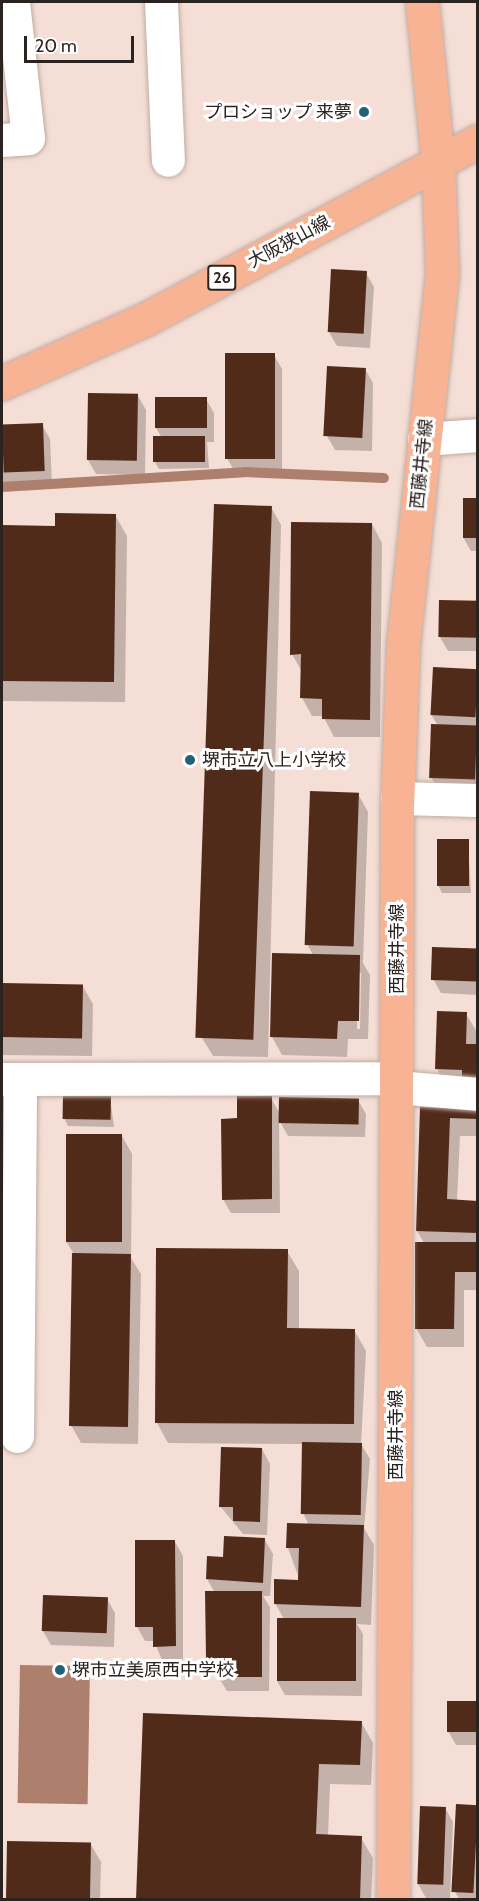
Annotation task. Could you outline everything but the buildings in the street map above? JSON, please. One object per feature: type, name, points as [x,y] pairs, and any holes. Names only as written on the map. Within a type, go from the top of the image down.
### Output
[{"type":"main road","name":"西藤井寺線","points":[[393,1899],[397,798],[403,645],[442,272],[438,162],[422,2]]},
{"type":"main road","name":"大阪狭山線","points":[[2,383],[146,319],[477,141]]},
{"type":"street","points":[[2,140],[28,138],[13,2]]},
{"type":"street","points":[[161,2],[168,160]]},
{"type":"street","points":[[424,439],[477,435]]},
{"type":"street","points":[[397,798],[477,800]]},
{"type":"street","points":[[17,1436],[11,1079],[397,1083],[477,1094]]},
{"type":"shaded area","points":[[20,1665],[90,1666],[88,1804],[18,1803]]},
{"type":"waterway","points":[[2,487],[245,472],[384,478]]},
{"type":"place","name":"プロショップ 来夢","points":[[364,112]]},
{"type":"place","name":"堺市立八上小学校","points":[[190,760]]},
{"type":"place","name":"堺市立美原西中学校","points":[[60,1670]]}]
